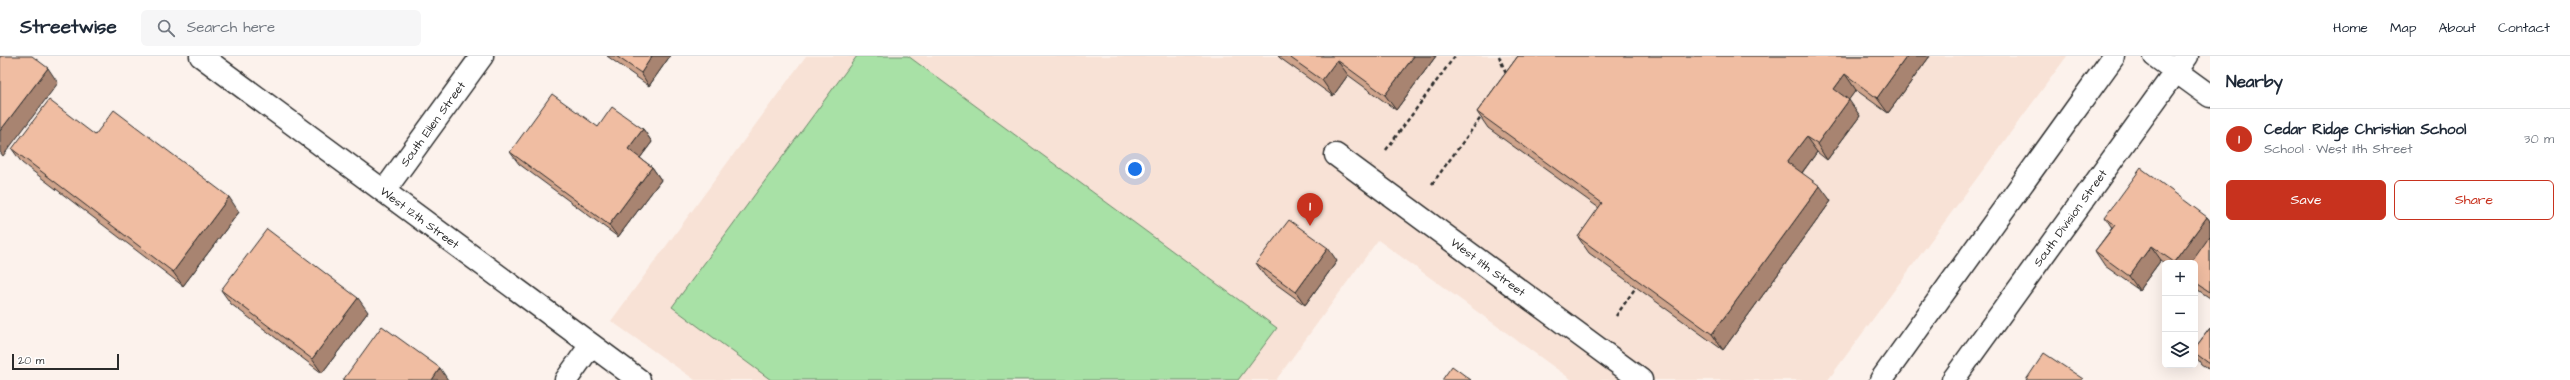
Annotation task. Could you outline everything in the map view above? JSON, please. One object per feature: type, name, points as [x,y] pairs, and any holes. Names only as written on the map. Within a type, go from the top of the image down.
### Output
[{"type":"street","name":"West 12th Street","points":[[201,56],[639,380]]},
{"type":"street","name":"South Ellen Street","points":[[384,191],[482,56]]},
{"type":"street","points":[[1881,380],[2114,56]]},
{"type":"street","points":[[2155,56],[2182,64],[2210,96]]},
{"type":"street","name":"South Division Street","points":[[1953,380],[2182,64]]},
{"type":"street","name":"West 11th Street","points":[[1336,155],[1641,380]]},
{"type":"street","points":[[566,380],[591,345]]},
{"type":"path","points":[[1386,150],[1455,56]]},
{"type":"path","points":[[1500,56],[1508,80]]},
{"type":"path","points":[[1432,184],[1486,110]]},
{"type":"path","points":[[1616,316],[1636,287]]},
{"type":"shaded area","points":[[806,56],[2067,56],[1828,380],[1572,380],[1378,240],[1276,380],[695,380],[611,321]]},
{"type":"green space","points":[[857,56],[908,56],[1277,328],[1238,380],[771,380],[672,307]]},
{"type":"building","points":[[0,56],[32,56],[48,68],[0,131]]},
{"type":"building","points":[[616,56],[652,56],[641,73]]},
{"type":"building","points":[[1288,56],[1414,56],[1385,95],[1337,60],[1322,80]]},
{"type":"building","points":[[1518,56],[1907,56],[1877,98],[1845,74],[1834,89],[1849,100],[1817,144],[1806,137],[1787,162],[1820,186],[1712,334],[1578,237],[1602,203],[1477,112]]},
{"type":"building","points":[[552,94],[598,127],[612,107],[643,129],[628,149],[652,167],[609,225],[510,152]]},
{"type":"building","points":[[49,100],[95,135],[114,110],[229,197],[173,272],[12,149]]},
{"type":"building","points":[[2141,168],[2207,217],[2175,260],[2171,260],[2151,246],[2129,276],[2095,251],[2115,225],[2105,217]]},
{"type":"building","points":[[1289,220],[1328,248],[1296,292],[1256,263]]},
{"type":"building","points":[[267,229],[358,298],[312,359],[221,290]]},
{"type":"building","points":[[2210,236],[2210,292],[2198,284],[2198,260],[2193,260]]},
{"type":"building","points":[[382,326],[440,368],[432,380],[343,380]]},
{"type":"building","points":[[2210,328],[2210,364],[2198,355],[2198,344]]},
{"type":"building","points":[[2044,353],[2083,379],[2026,380]]},
{"type":"building","points":[[1452,366],[1471,380],[1442,380]]},
{"type":"place","name":"Cedar Ridge Christian School","points":[[1310,226]]}]
